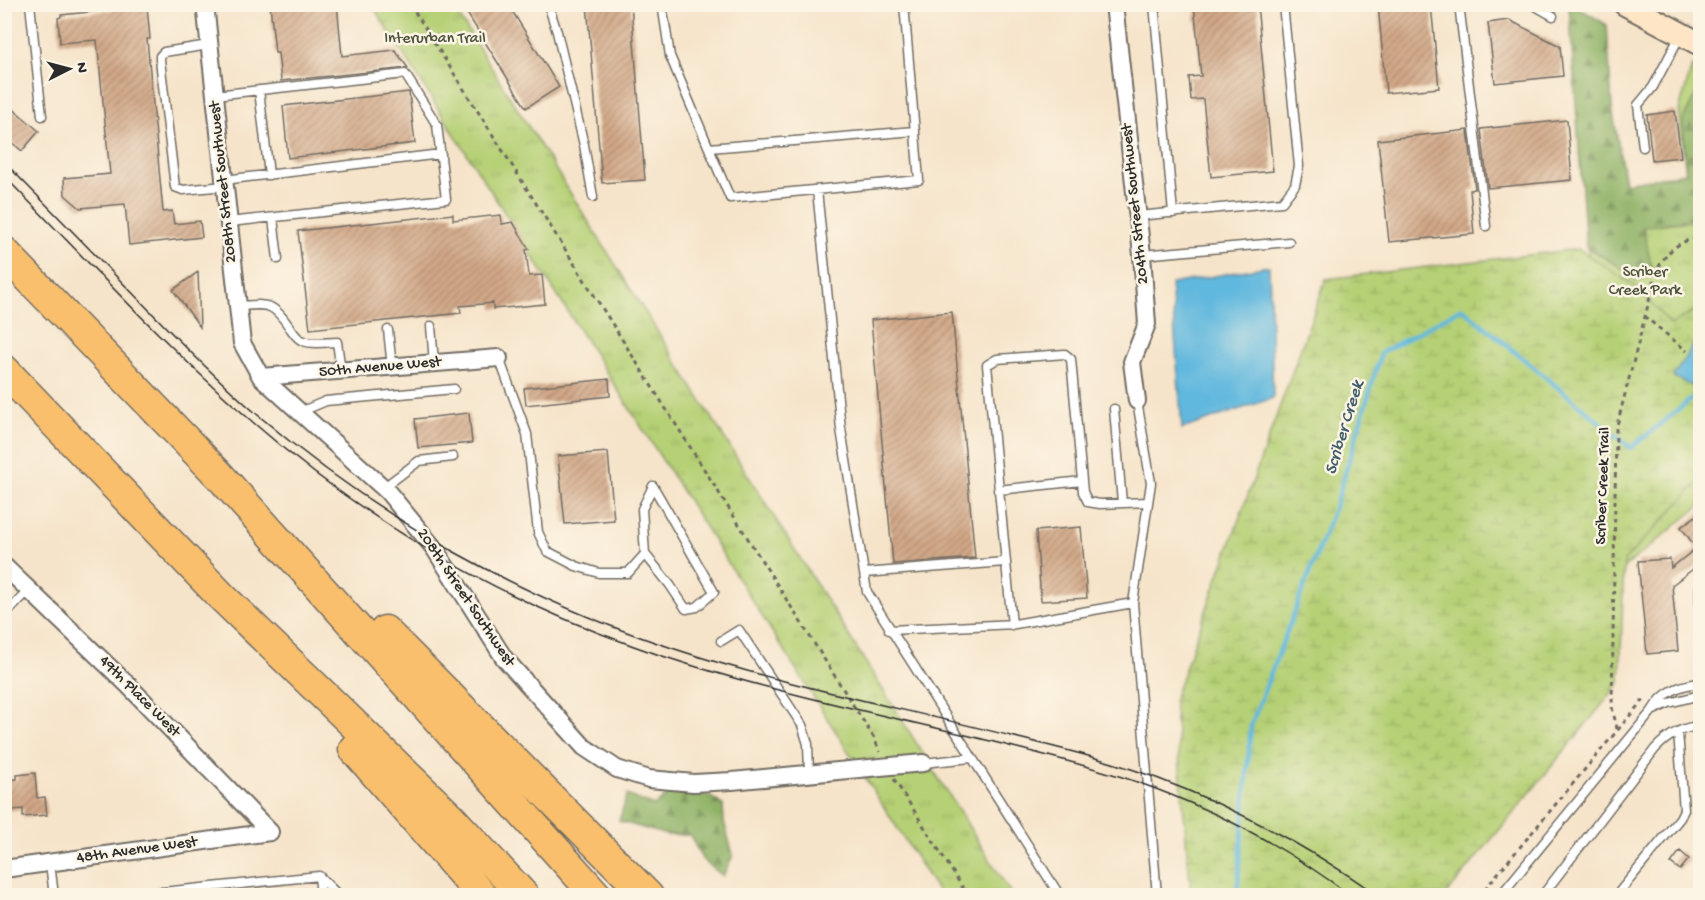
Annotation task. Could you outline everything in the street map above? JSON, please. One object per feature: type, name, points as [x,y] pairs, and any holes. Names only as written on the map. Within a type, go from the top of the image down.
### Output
[{"type":"highway","points":[[4,252],[219,475],[597,896]]},
{"type":"highway","points":[[4,370],[220,595],[450,817],[524,896]]},
{"type":"highway","points":[[219,475],[353,599],[648,896]]},
{"type":"highway","points":[[220,595],[482,896]]},
{"type":"highway","points":[[450,817],[543,896]]},
{"type":"street","name":"208th Street Southwest","points":[[205,4],[242,343],[261,377],[383,488],[434,548],[504,658],[584,747],[617,769],[649,779],[694,783],[923,763]]},
{"type":"street","name":"204th Street Southwest","points":[[1114,4],[1138,216],[1147,324],[1132,362],[1137,401]]},
{"type":"street","points":[[1625,4],[1691,39]]},
{"type":"street","name":"50th Avenue West","points":[[261,377],[499,358]]},
{"type":"street","name":"49th Place West","points":[[4,566],[128,685],[270,832]]},
{"type":"street","name":"48th Avenue West","points":[[4,869],[270,832]]},
{"type":"lane","points":[[30,4],[42,116]]},
{"type":"lane","points":[[548,4],[584,145],[593,197]]},
{"type":"lane","points":[[662,4],[670,56],[730,198],[920,180],[904,4]]},
{"type":"lane","points":[[1154,4],[1173,213]]},
{"type":"lane","points":[[1138,216],[1282,202],[1295,185],[1299,166],[1283,4]]},
{"type":"lane","points":[[1459,4],[1486,226]]},
{"type":"lane","points":[[1532,4],[1553,16]]},
{"type":"lane","points":[[1643,147],[1638,105],[1691,39]]},
{"type":"lane","points":[[209,45],[164,52],[160,56],[175,187],[183,190],[270,175],[441,154]]},
{"type":"lane","points":[[215,95],[405,74],[437,125],[446,199],[229,222]]},
{"type":"lane","points":[[259,90],[270,175]]},
{"type":"lane","points":[[709,148],[915,130]]},
{"type":"lane","points":[[817,190],[841,429],[867,592],[1059,896]]},
{"type":"lane","points":[[273,218],[278,259]]},
{"type":"lane","points":[[1142,255],[1289,242]]},
{"type":"lane","points":[[238,306],[266,304],[281,313],[300,340],[307,343],[337,342],[340,371]]},
{"type":"lane","points":[[430,326],[434,363]]},
{"type":"lane","points":[[388,330],[392,367]]},
{"type":"lane","points":[[1012,625],[987,365],[998,358],[1065,354],[1071,359],[1083,492],[1089,502],[1100,504],[1148,502]]},
{"type":"lane","points":[[499,358],[527,434],[538,532],[547,551],[576,566],[599,573],[628,573],[645,554],[642,509],[653,486],[714,592],[697,607],[687,609],[645,554]]},
{"type":"lane","points":[[299,412],[326,401],[454,389]]},
{"type":"lane","points":[[1137,401],[1151,483],[1132,603],[1157,896]]},
{"type":"lane","points":[[1114,409],[1122,503]]},
{"type":"lane","points":[[383,488],[419,461],[453,457]]},
{"type":"lane","points":[[998,490],[1082,481]]},
{"type":"lane","points":[[864,573],[1005,561]]},
{"type":"lane","points":[[1701,588],[1701,604]]},
{"type":"lane","points":[[4,616],[29,590]]},
{"type":"lane","points":[[889,630],[1012,625],[1132,603]]},
{"type":"lane","points":[[721,641],[739,630],[752,649],[802,725],[808,744],[809,774]]},
{"type":"lane","points":[[1500,896],[1652,711],[1658,700],[1686,684],[1701,683]]},
{"type":"lane","points":[[1652,711],[1669,703],[1701,695]]},
{"type":"lane","points":[[1542,896],[1664,739],[1678,732],[1701,726]]},
{"type":"lane","points":[[1616,896],[1680,818],[1684,810],[1678,732]]},
{"type":"lane","points":[[923,763],[971,758]]},
{"type":"lane","points":[[50,863],[54,896]]},
{"type":"lane","points":[[123,896],[319,876]]},
{"type":"lane","points":[[319,876],[321,896]]},
{"type":"lane","points":[[319,876],[339,896]]},
{"type":"path","points":[[410,4],[874,738],[904,796],[968,896]]},
{"type":"path","name":"Scriber Creek Trail","points":[[1617,729],[1612,707],[1616,429],[1657,270],[1664,257],[1679,244],[1701,238]]},
{"type":"path","points":[[1644,316],[1687,351]]},
{"type":"path","points":[[1479,896],[1642,701]]},
{"type":"path","points":[[1701,752],[1697,752],[1701,844]]},
{"type":"green space","name":"Interurban Trail","points":[[372,5],[452,5],[1012,895],[940,895]]},
{"type":"green space","points":[[1569,5],[1574,5],[1607,25],[1612,108],[1625,183],[1686,173],[1683,120],[1700,86],[1700,219],[1643,227],[1653,274],[1637,281],[1617,265],[1586,247]]},
{"type":"green space","name":"Scriber Creek Park","points":[[1692,66],[1700,70],[1700,506],[1617,573],[1586,232],[1691,221],[1679,110]]},
{"type":"green space","points":[[1579,249],[1635,286],[1671,325],[1700,307],[1700,481],[1624,561],[1620,683],[1446,895],[1191,895],[1174,699],[1326,279]]},
{"type":"green space","points":[[672,791],[709,796],[723,805],[724,822],[733,855],[723,876],[702,859],[690,835],[667,835],[619,821],[627,795],[654,806]]},
{"type":"water","points":[[1269,266],[1273,398],[1182,429],[1171,284]]},
{"type":"water","points":[[1700,334],[1700,389],[1673,377]]},
{"type":"building","points":[[270,4],[337,4],[342,56],[395,50],[408,68],[281,81],[278,53],[275,53]]},
{"type":"building","points":[[473,4],[508,4],[559,87],[526,108],[465,10]]},
{"type":"building","points":[[587,4],[631,4],[645,180],[602,183]]},
{"type":"building","points":[[1194,4],[1257,4],[1273,171],[1211,177],[1203,99],[1191,100],[1189,77],[1201,76]]},
{"type":"building","points":[[1378,4],[1431,4],[1439,88],[1386,93]]},
{"type":"building","points":[[147,6],[150,39],[147,39],[163,212],[172,211],[174,224],[200,221],[202,237],[129,245],[125,204],[80,208],[65,195],[64,178],[110,174],[97,40],[60,43],[58,18],[61,15]]},
{"type":"building","points":[[1509,20],[1560,46],[1563,76],[1495,83],[1488,23]]},
{"type":"building","points":[[409,92],[415,143],[288,158],[283,106]]},
{"type":"building","points":[[4,101],[39,131],[22,151],[4,136]]},
{"type":"building","points":[[1675,111],[1681,157],[1652,160],[1647,115]]},
{"type":"building","points":[[1567,120],[1572,180],[1488,188],[1481,129]]},
{"type":"building","points":[[1468,130],[1475,189],[1470,190],[1474,234],[1389,242],[1378,140]]},
{"type":"building","points":[[453,214],[453,220],[501,215],[502,224],[513,222],[529,249],[526,250],[529,276],[542,275],[545,304],[493,309],[493,303],[460,306],[461,313],[310,329],[298,231]]},
{"type":"building","points":[[198,272],[200,327],[173,290]]},
{"type":"building","points":[[952,312],[975,558],[893,564],[871,320]]},
{"type":"building","points":[[609,379],[610,396],[526,405],[524,388]]},
{"type":"building","points":[[469,413],[472,443],[418,448],[415,419]]},
{"type":"building","points":[[608,452],[614,520],[565,524],[558,456]]},
{"type":"building","points":[[1701,512],[1701,563],[1672,585],[1678,651],[1647,654],[1638,561],[1670,559],[1671,568],[1696,548],[1681,527]]},
{"type":"building","points":[[1081,527],[1087,598],[1041,601],[1036,531]]},
{"type":"building","points":[[35,773],[37,798],[45,797],[47,815],[23,817],[23,809],[4,811],[4,780],[17,779],[17,775]]},
{"type":"building","points":[[1680,851],[1689,859],[1680,870],[1671,863]]},
{"type":"waterway","name":"Scriber Creek","points":[[1237,896],[1251,725],[1336,504],[1381,353],[1462,308],[1631,448],[1700,392]]},
{"type":"tram line","points":[[4,162],[190,351],[259,416],[354,489],[456,553],[563,606],[675,649],[759,674],[1068,750],[1154,777],[1213,801],[1270,829],[1326,861],[1379,896]]},
{"type":"tram line","points":[[4,176],[158,334],[255,424],[340,492],[432,552],[481,579],[580,625],[674,660],[762,686],[986,740],[1137,782],[1193,804],[1248,831],[1301,861],[1351,896]]}]
